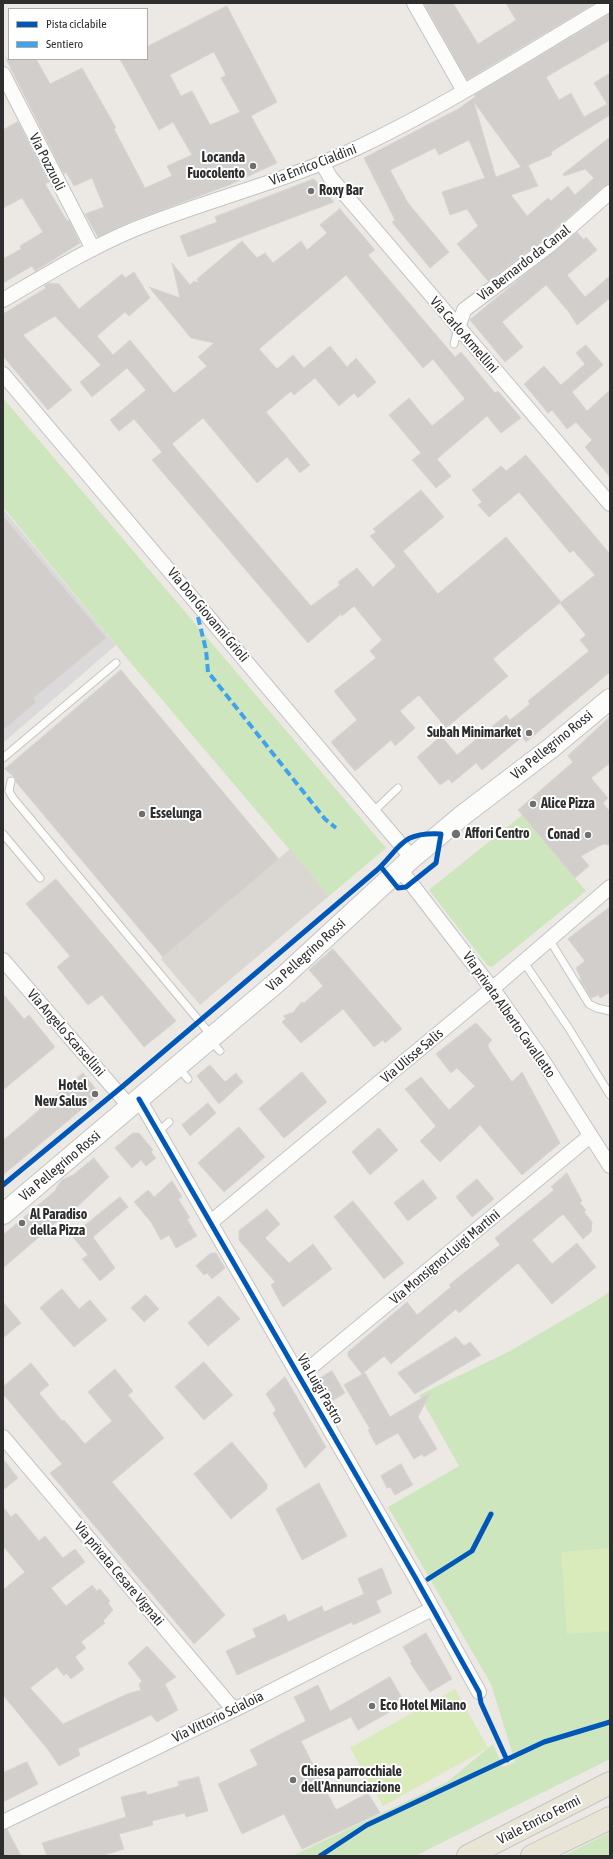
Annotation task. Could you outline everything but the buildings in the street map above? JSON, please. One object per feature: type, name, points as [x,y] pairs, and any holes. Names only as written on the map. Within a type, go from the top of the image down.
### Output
[{"type":"main road","name":"Via Pellegrino Rossi","points":[[3,1214],[134,1103],[183,1073],[283,977],[406,863],[463,816],[551,748],[610,698]]},
{"type":"main road","name":"Viale Enrico Fermi","points":[[468,1856],[610,1783]]},
{"type":"main road","name":"Viale Enrico Fermi","points":[[532,1856],[610,1818]]},
{"type":"street","points":[[414,3],[464,91]]},
{"type":"street","name":"Via Enrico Cialdini","points":[[3,300],[93,249],[154,222],[322,163],[394,129],[464,91],[610,4]]},
{"type":"street","name":"Via Pozzuoli","points":[[3,74],[93,249]]},
{"type":"street","name":"Via Carlo Armellini","points":[[322,163],[330,177],[458,328],[610,503]]},
{"type":"street","name":"Via Bernardo da Canal","points":[[458,328],[464,310],[550,245],[610,192]]},
{"type":"street","name":"Via Don Giovanni Grioli","points":[[3,374],[374,811],[406,863]]},
{"type":"street","name":"Via privata Alberto Cavalletto","points":[[406,863],[492,989],[538,1053],[610,1166]]},
{"type":"street","name":"Via Ulisse Salis","points":[[211,1222],[492,989],[522,961],[610,887]]},
{"type":"street","name":"Via Angelo Scarsellini","points":[[3,960],[134,1103]]},
{"type":"street","name":"Via Luigi Pastro","points":[[134,1103],[164,1127],[211,1222],[415,1577],[479,1692]]},
{"type":"street","name":"Via Monsignor Luigi Martini","points":[[299,1377],[590,1136]]},
{"type":"street","name":"Via privata Cesare Vignati","points":[[3,1438],[234,1710]]},
{"type":"street","name":"Via Vittorio Scialoia","points":[[3,1822],[234,1710],[432,1609]]},
{"type":"lane","name":"Via Bernardo da Canal","points":[[454,344],[458,328]]},
{"type":"lane","points":[[3,758],[116,663]]},
{"type":"lane","points":[[11,781],[9,791],[12,798],[214,1042]]},
{"type":"lane","points":[[374,811],[398,788]]},
{"type":"lane","points":[[3,834],[40,878]]},
{"type":"lane","points":[[549,939],[589,1004],[597,1008],[610,1011]]},
{"type":"lane","points":[[522,961],[568,1028],[610,1095]]},
{"type":"shaded area","points":[[3,509],[116,645],[3,743]]},
{"type":"shaded area","points":[[290,849],[329,896],[200,1005],[161,959]]},
{"type":"green space","points":[[3,398],[386,848],[329,896],[130,662],[3,507]]},
{"type":"green space","points":[[522,815],[586,891],[492,967],[487,965],[429,890]]},
{"type":"green space","points":[[610,1291],[610,1759],[415,1856],[292,1856],[447,1782],[493,1744],[503,1767],[515,1762],[491,1684],[388,1507],[459,1466],[419,1395],[510,1351],[601,1298]]},
{"type":"green space","points":[[610,1548],[610,1631],[567,1634],[561,1552]]},
{"type":"green space","points":[[455,1689],[488,1748],[383,1806],[350,1748]]},
{"type":"green space","points":[[610,1832],[610,1856],[563,1856]]},
{"type":"marked path","points":[[198,617],[206,650],[208,672],[325,819],[336,828]]},
{"type":"cycle path","points":[[3,1185],[123,1086],[377,870],[403,842],[418,835],[441,834],[436,863],[406,887],[398,888],[381,867]]},
{"type":"cycle path","points":[[139,1099],[415,1577],[479,1692],[481,1703],[507,1760]]},
{"type":"cycle path","points":[[428,1579],[472,1551],[491,1514]]},
{"type":"cycle path","points":[[320,1856],[367,1825],[544,1742],[610,1722]]},
{"type":"place","name":"Locanda Fuocolento","points":[[253,166]]},
{"type":"place","name":"Roxy Bar","points":[[311,191]]},
{"type":"place","name":"Subah Minimarket","points":[[529,733]]},
{"type":"place","name":"Alice Pizza","points":[[533,804]]},
{"type":"place","name":"Esselunga","points":[[142,814]]},
{"type":"place","name":"Affori Centro","points":[[456,834]]},
{"type":"place","name":"Conad","points":[[588,835]]},
{"type":"place","name":"Hotel New Salus","points":[[95,1094]]},
{"type":"place","name":"Al Paradiso della Pizza","points":[[22,1223]]},
{"type":"place","name":"Eco Hotel Milano","points":[[372,1706]]},
{"type":"place","name":"Chiesa parrocchiale dell'Annunciazione","points":[[293,1780]]}]
